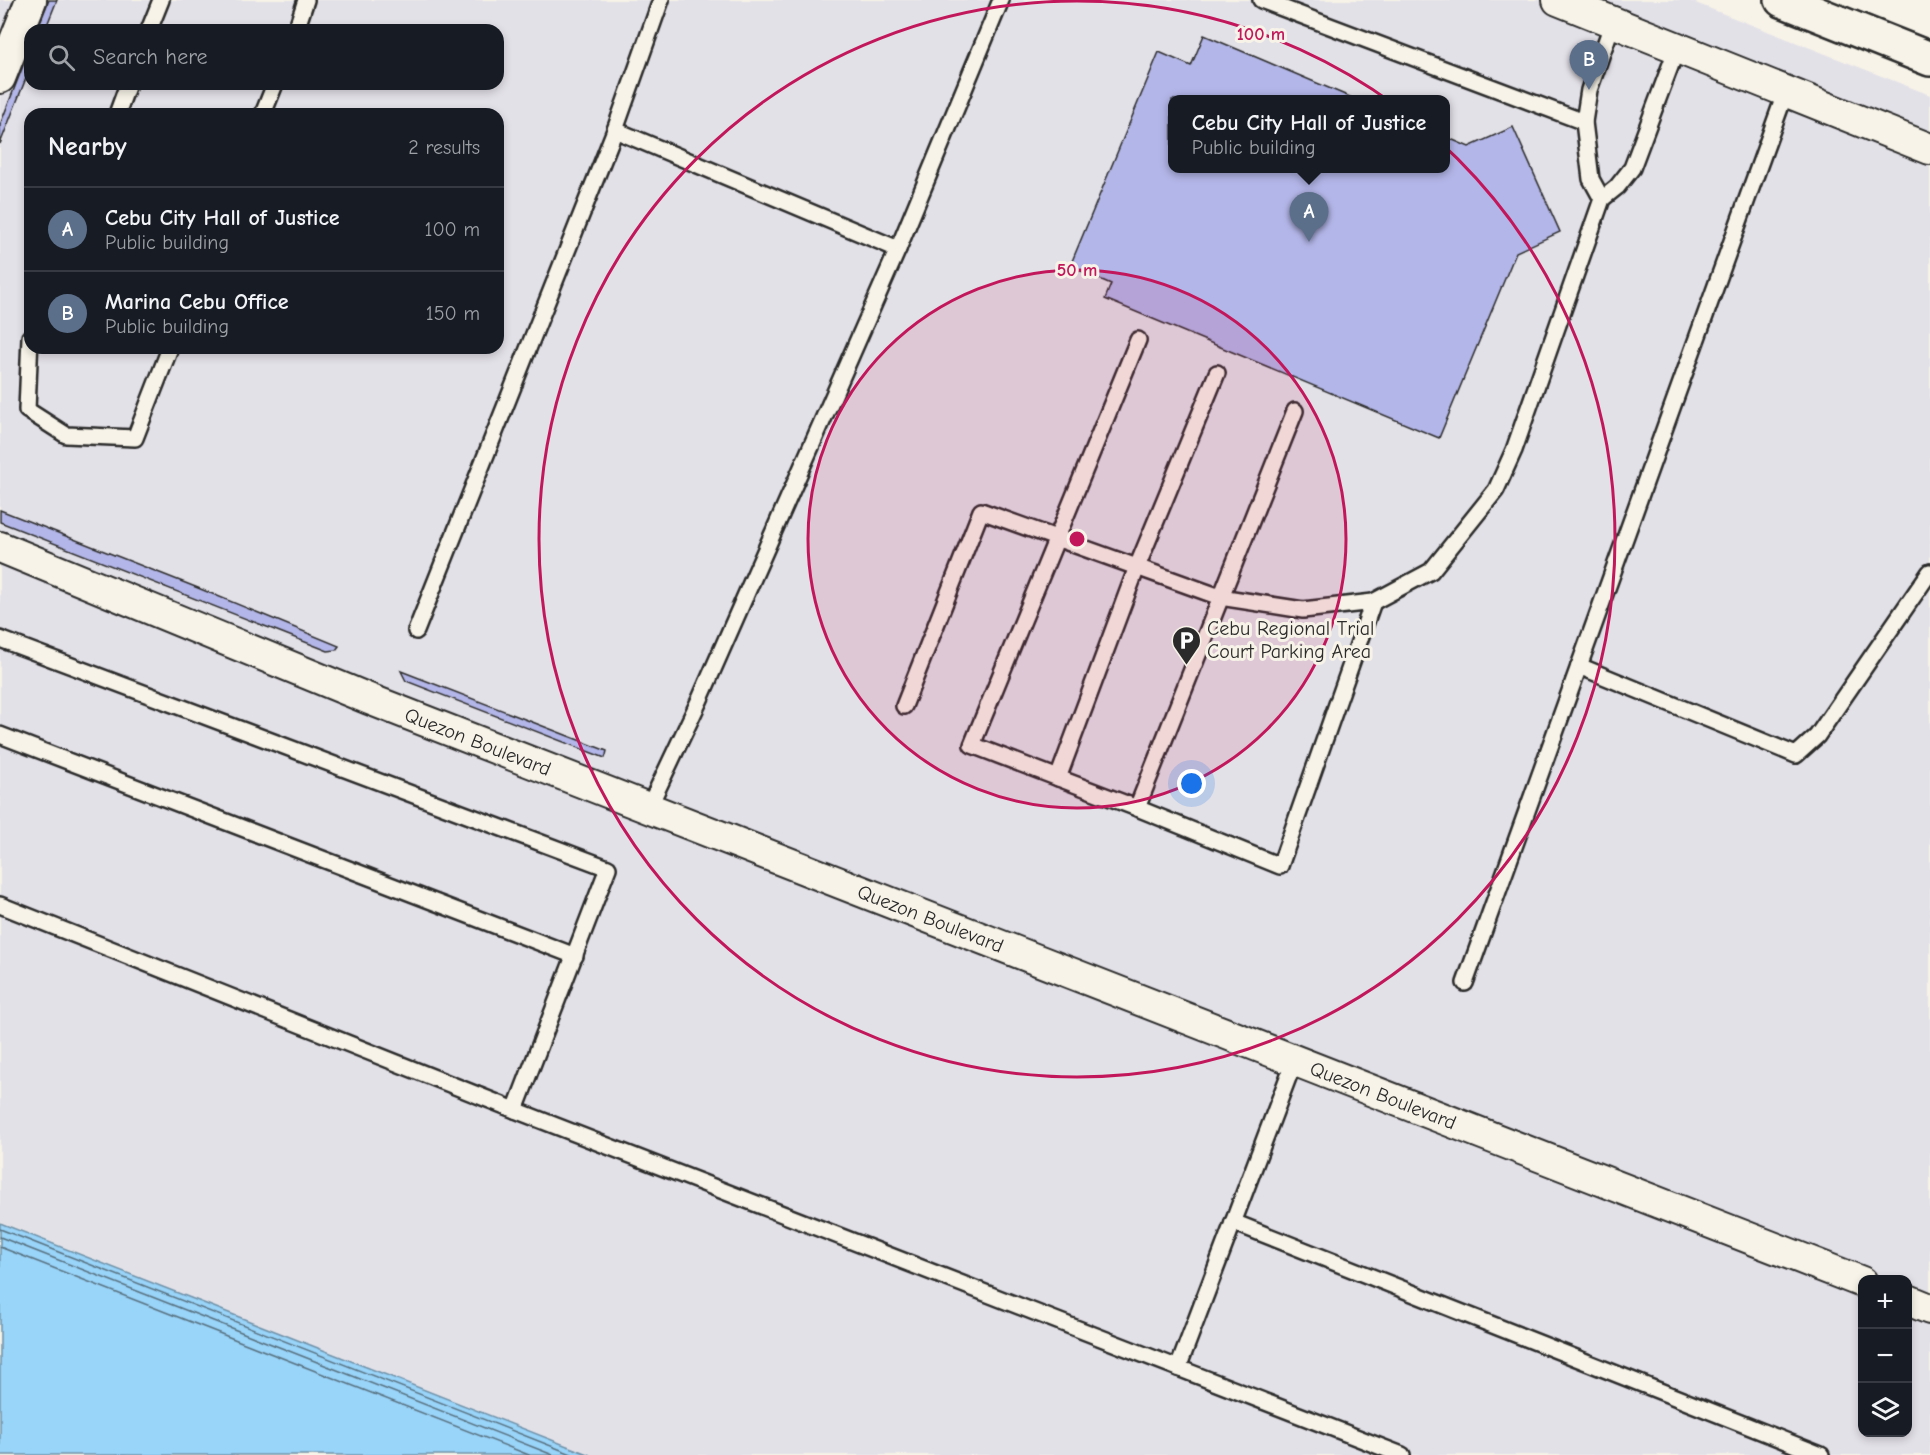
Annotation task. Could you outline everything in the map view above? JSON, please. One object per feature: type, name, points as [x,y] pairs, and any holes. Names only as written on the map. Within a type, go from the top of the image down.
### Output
[{"type":"highway","points":[[1782,0],[1930,59]]},
{"type":"street","points":[[0,78],[31,0]]},
{"type":"street","points":[[1558,0],[1930,149]]},
{"type":"street","name":"Quezon Boulevard","points":[[0,547],[358,695],[1858,1280]]},
{"type":"street","points":[[1912,1302],[1930,1309]]},
{"type":"lane","points":[[151,24],[161,0]]},
{"type":"lane","points":[[298,24],[306,0]]},
{"type":"lane","points":[[416,631],[615,130],[661,0]]},
{"type":"lane","points":[[648,808],[700,699],[898,249],[1001,0]]},
{"type":"lane","points":[[1261,0],[1584,122]]},
{"type":"lane","points":[[1602,199],[1591,179],[1584,122],[1589,90],[1613,22]]},
{"type":"lane","points":[[904,706],[981,511],[1220,597],[1303,610],[1373,602],[1431,571],[1496,490],[1514,450],[1602,199],[1617,187],[1632,168],[1677,48]]},
{"type":"lane","points":[[119,108],[126,90]]},
{"type":"lane","points":[[265,108],[273,90]]},
{"type":"lane","points":[[1465,983],[1786,91]]},
{"type":"lane","points":[[615,130],[898,249]]},
{"type":"lane","points":[[1138,340],[1059,539],[972,745],[1280,866],[1373,602]]},
{"type":"lane","points":[[29,354],[27,410],[66,435],[135,438],[168,354]]},
{"type":"lane","points":[[1058,778],[1137,567],[1217,373]]},
{"type":"lane","points":[[1137,808],[1295,411]]},
{"type":"lane","points":[[1579,666],[1796,755],[1817,736],[1930,572]]},
{"type":"lane","points":[[0,639],[608,868],[515,1110]]},
{"type":"lane","points":[[0,735],[575,956]]},
{"type":"lane","points":[[0,905],[515,1110],[1402,1455]]},
{"type":"lane","points":[[1178,1368],[1295,1059]]},
{"type":"lane","points":[[1233,1221],[1821,1455]]},
{"type":"shaded area","points":[[0,0],[1688,0],[1930,95],[1930,1455],[590,1455],[0,1222]]},
{"type":"water","points":[[0,1223],[590,1455],[0,1455]]},
{"type":"building","points":[[49,0],[57,0],[47,24],[39,24]]},
{"type":"building","points":[[1204,35],[1345,95],[1168,95],[1168,173],[1450,173],[1450,139],[1469,147],[1513,127],[1560,232],[1516,252],[1439,438],[1105,299],[1111,284],[1070,266],[1159,52],[1191,66]]},
{"type":"building","points":[[24,63],[24,83],[0,144],[0,125]]},
{"type":"building","points":[[0,510],[339,646],[336,650],[328,651],[0,522]]},
{"type":"building","points":[[401,671],[607,751],[605,758],[406,681]]},
{"type":"place","name":"Marina Cebu Office","points":[[1589,90]]},
{"type":"place","name":"Cebu City Hall of Justice","points":[[1309,242]]},
{"type":"place","name":"Cebu Regional Trial Court Parking Area","points":[[1186,666]]}]
